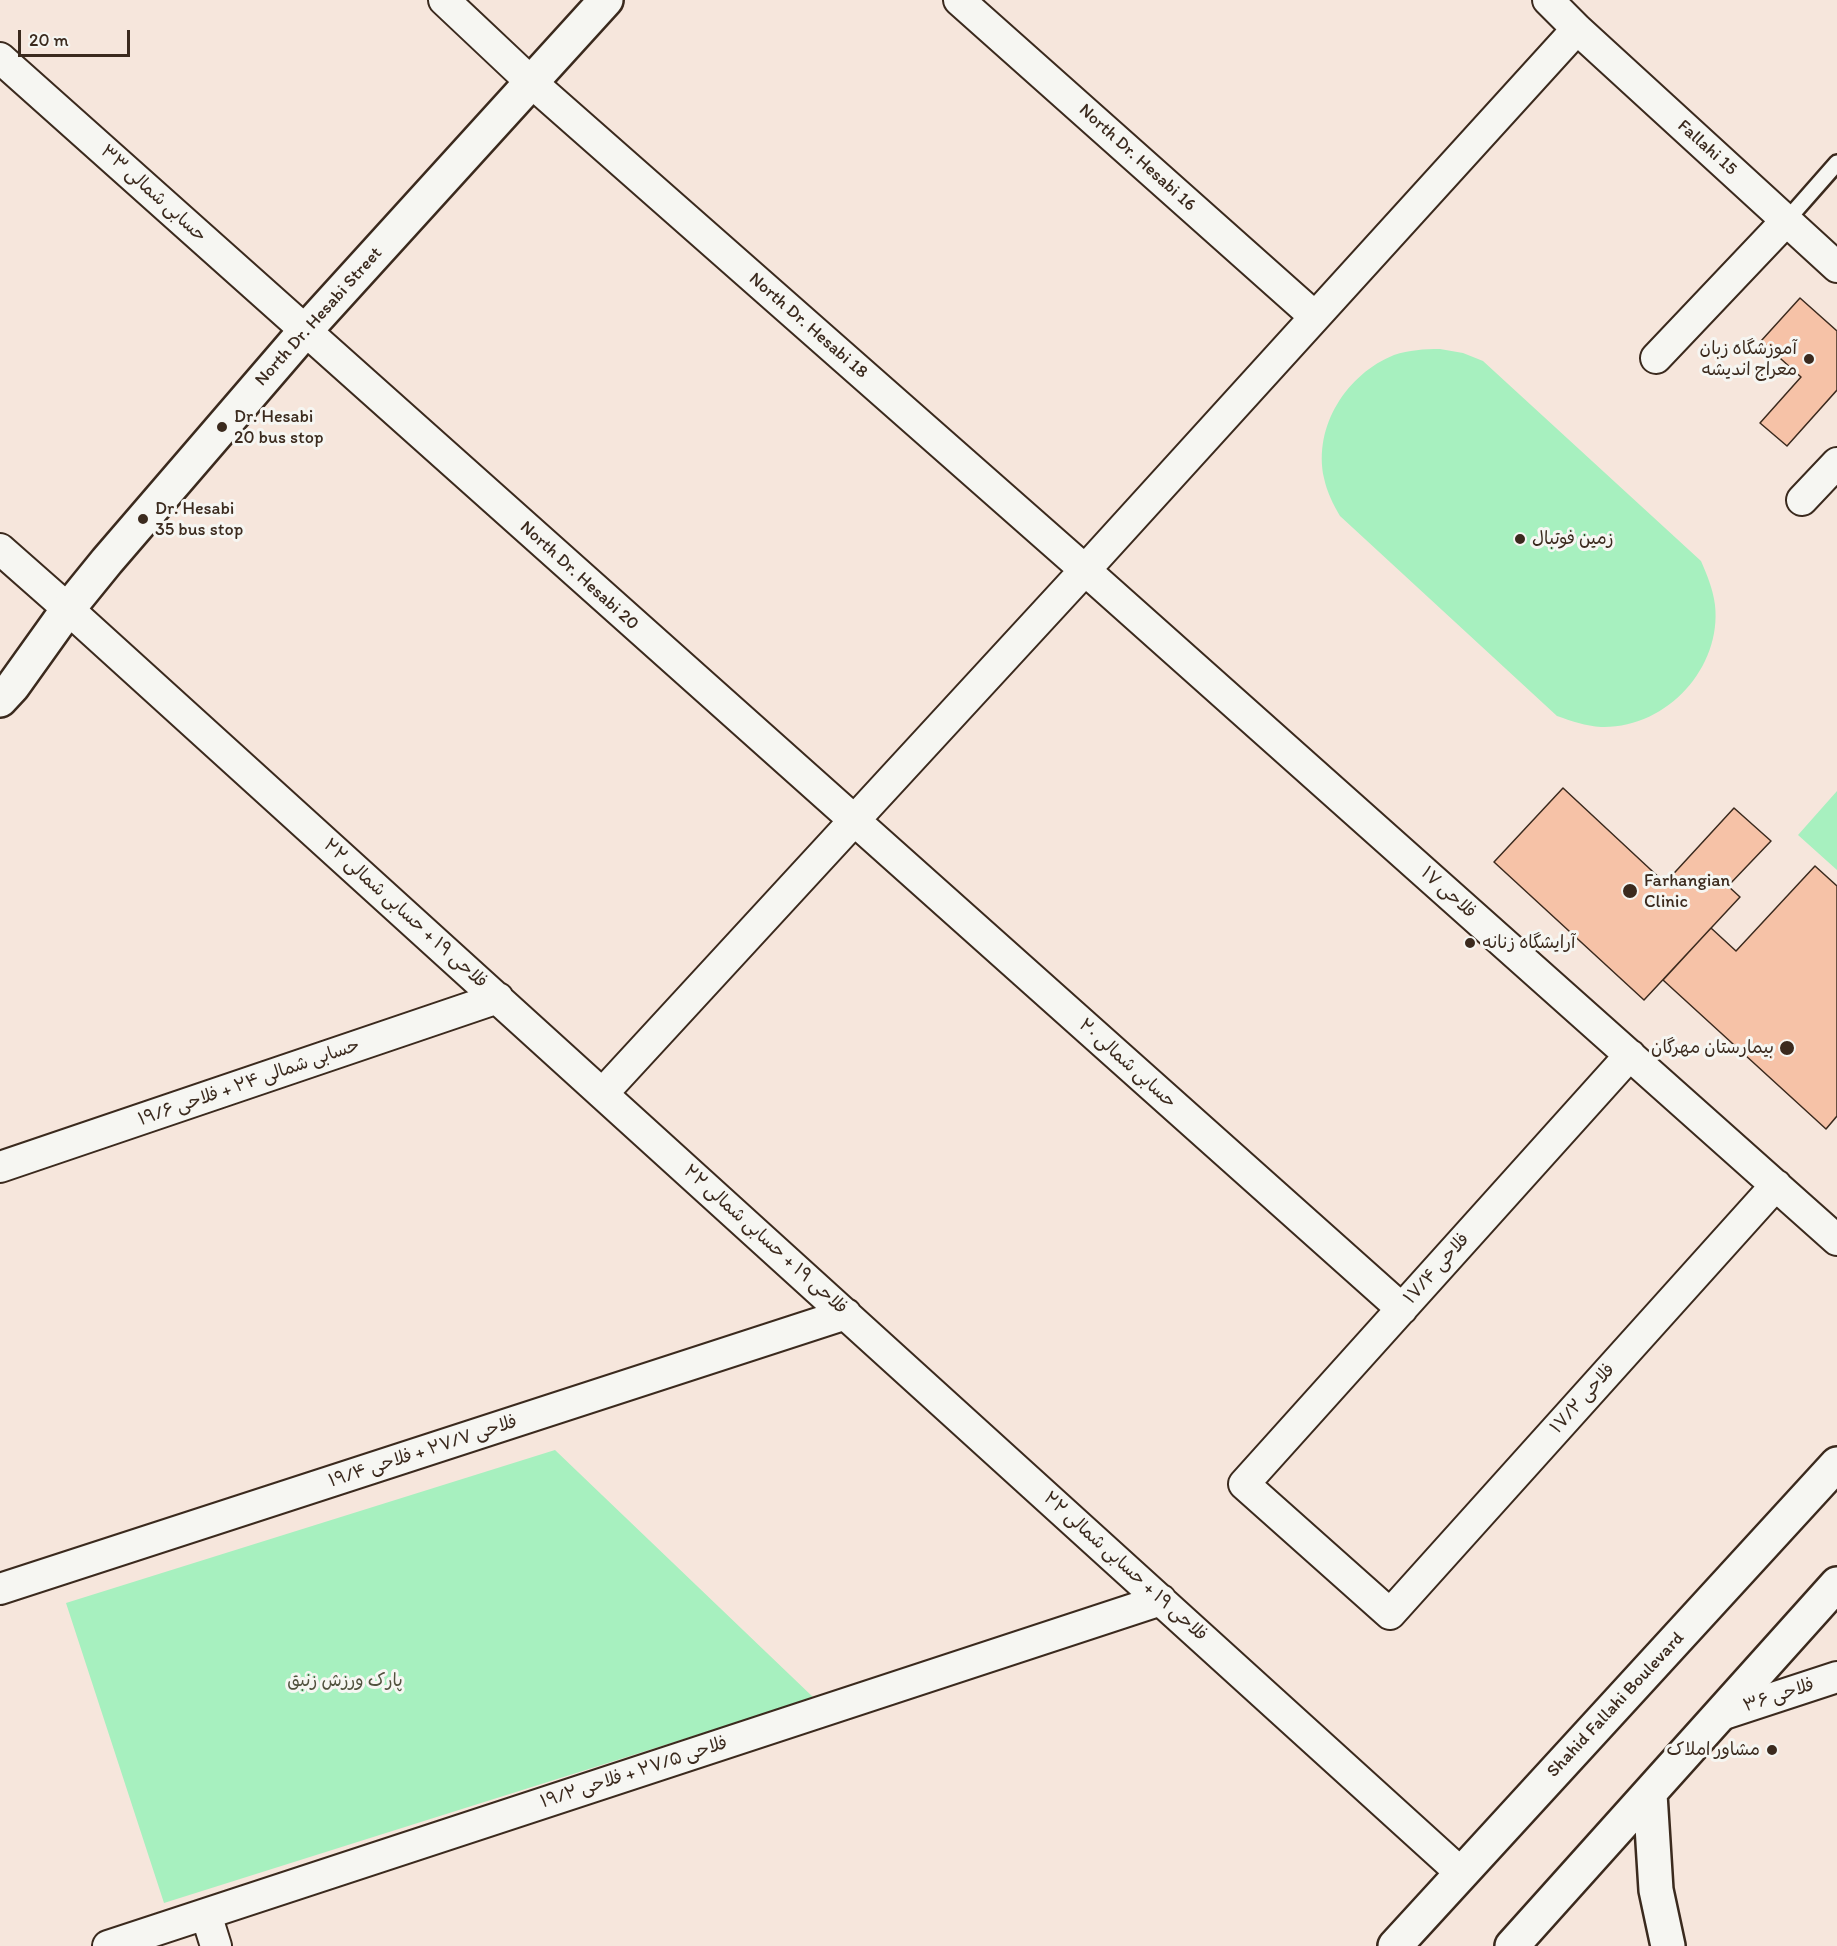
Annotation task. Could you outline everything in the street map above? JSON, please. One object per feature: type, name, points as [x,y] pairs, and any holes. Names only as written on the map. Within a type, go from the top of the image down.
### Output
[{"type":"main road","name":"North Dr. Hesabi Street","points":[[0,700],[13,686],[68,609],[128,536],[305,331],[606,0]]},
{"type":"main road","name":"Shahid Fallahi Boulevard","points":[[1395,1946],[1837,1464]]},
{"type":"main road","points":[[1512,1946],[1837,1584]]},
{"type":"main road","points":[[1650,1794],[1656,1890],[1668,1946]]},
{"type":"street","name":"North Dr. Hesabi 18","points":[[444,0],[531,82],[1085,570]]},
{"type":"street","name":"North Dr. Hesabi 16","points":[[959,0],[1314,316]]},
{"type":"street","name":"Fallahi 15","points":[[1548,0],[1837,267]]},
{"type":"street","points":[[603,1093],[1085,570],[1577,29]]},
{"type":"street","name":"حسابی شمالی ۳۳","points":[[0,58],[305,331]]},
{"type":"street","points":[[1656,358],[1786,221]]},
{"type":"street","name":"North Dr. Hesabi 20","points":[[305,331],[853,820]]},
{"type":"street","points":[[1802,500],[1837,463]]},
{"type":"street","name":"فلاحی ۱۹ + حسابی شمالی ۲۲","points":[[0,549],[603,1093],[1461,1873]]},
{"type":"street","name":"فلاحی ۱۷","points":[[1085,570],[1837,1240]]},
{"type":"street","name":"حسابی شمالی ۲۰","points":[[853,820],[1402,1309]]},
{"type":"street","name":"حسابی شمالی ۲۴ + فلاحی ۱۹/۶","points":[[0,1167],[498,998]]},
{"type":"street","name":"فلاحی ۱۷/۴","points":[[1244,1484],[1630,1055]]},
{"type":"street","name":"فلاحی ۱۷/۲","points":[[1244,1484],[1390,1614],[1776,1185]]},
{"type":"street","name":"فلاحی ۲۷/۷ + فلاحی ۱۹/۴","points":[[0,1589],[846,1314]]},
{"type":"street","name":"فلاحی ۲۷/۵ + فلاحی ۱۹/۲","points":[[108,1946],[1161,1600]]},
{"type":"street","name":"فلاحی ۳۶","points":[[1721,1715],[1837,1677]]},
{"type":"street","points":[[206,1914],[216,1946]]},
{"type":"lane","points":[[1786,221],[1837,163]]},
{"type":"green space","name":"زمین فوتبال","points":[[1440,349],[1463,353],[1483,361],[1701,561],[1710,582],[1715,605],[1715,628],[1709,651],[1699,672],[1685,690],[1667,706],[1647,718],[1625,725],[1601,727],[1557,716],[1340,516],[1327,488],[1322,459],[1329,421],[1337,404],[1362,375],[1377,364],[1405,352]]},
{"type":"green space","points":[[1837,791],[1837,870],[1798,835]]},
{"type":"green space","name":"پارک ورزش زنبق","points":[[555,1450],[814,1698],[164,1903],[66,1603]]},
{"type":"building","name":"آموزشگاه زبان معراج اندیشه","points":[[1800,298],[1837,331],[1837,390],[1787,446],[1760,423],[1801,377],[1761,341]]},
{"type":"building","name":"Farhangian Clinic","points":[[1563,788],[1665,883],[1734,808],[1771,841],[1728,886],[1740,897],[1644,1000],[1494,862]]},
{"type":"building","name":"بیمارستان مهرگان","points":[[1815,866],[1837,886],[1837,1116],[1826,1129],[1663,980],[1711,928],[1736,951]]},
{"type":"place","name":"آموزشگاه زبان معراج اندیشه","points":[[1809,359]]},
{"type":"place","name":"Dr. Hesabi 20 bus stop","points":[[222,427]]},
{"type":"place","name":"Dr. Hesabi 35 bus stop","points":[[143,519]]},
{"type":"place","name":"زمین فوتبال","points":[[1520,539]]},
{"type":"place","name":"Farhangian Clinic","points":[[1630,891]]},
{"type":"place","name":"آرایشگاه زنانه","points":[[1470,943]]},
{"type":"place","name":"بیمارستان مهرگان","points":[[1787,1048]]},
{"type":"place","name":"مشاور املاک","points":[[1772,1750]]}]
